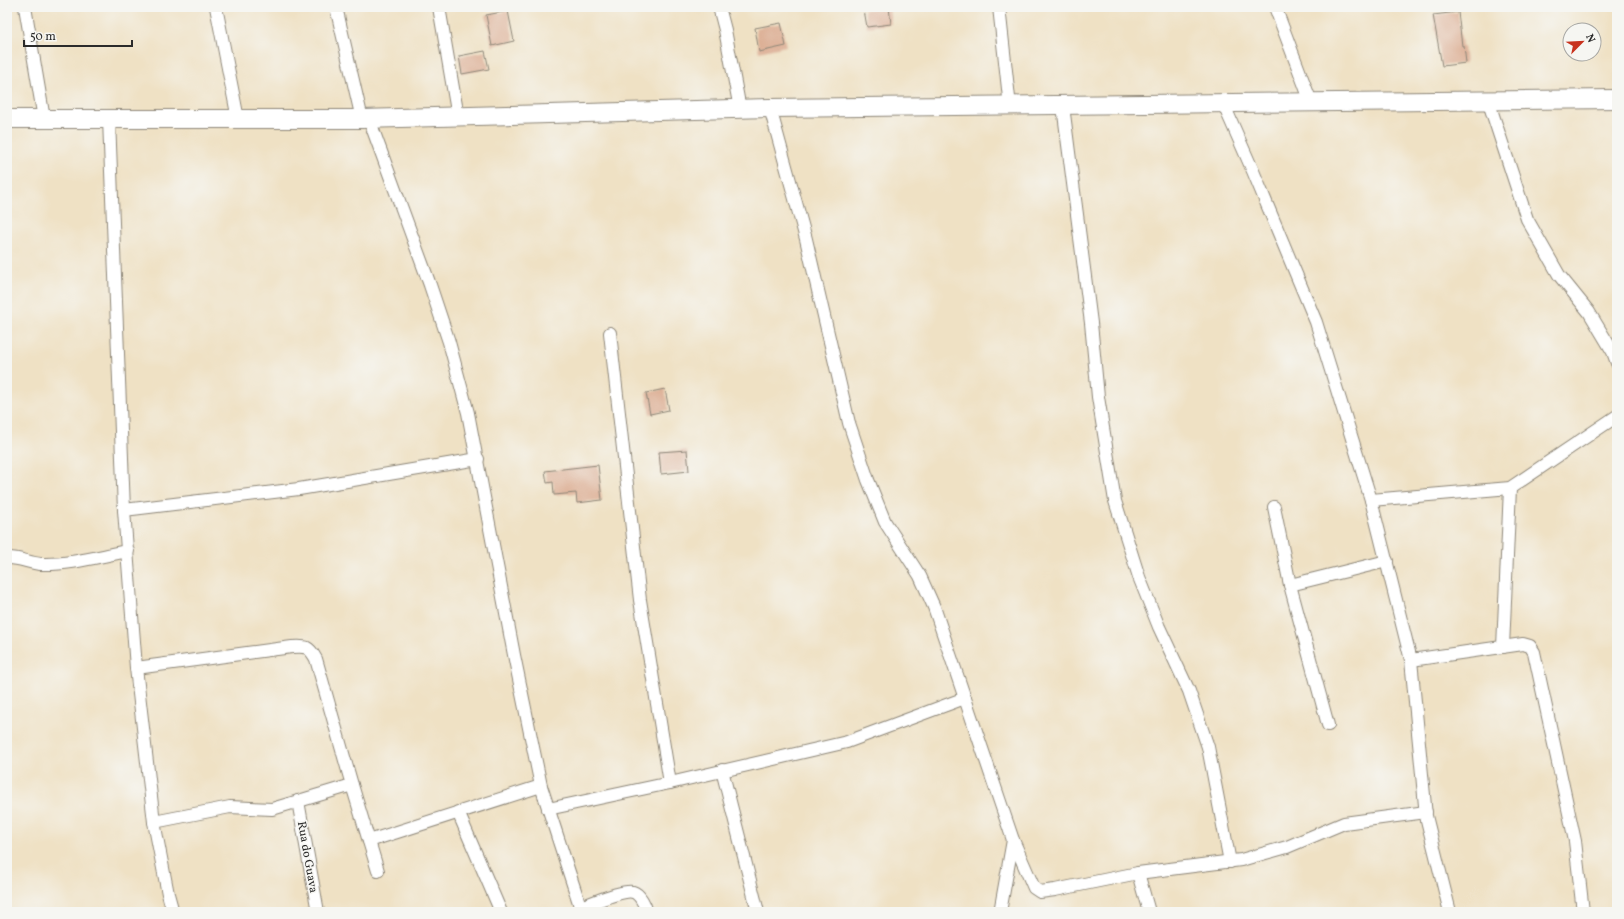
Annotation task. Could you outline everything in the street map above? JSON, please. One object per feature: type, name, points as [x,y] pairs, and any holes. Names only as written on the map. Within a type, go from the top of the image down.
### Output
[{"type":"street","points":[[25,7],[44,119]]},
{"type":"street","points":[[216,7],[238,119]]},
{"type":"street","points":[[336,7],[365,119],[430,285],[449,342],[468,413],[478,459],[514,655],[541,786],[581,910],[624,892],[633,892],[639,896],[647,912]]},
{"type":"street","points":[[439,7],[458,117]]},
{"type":"street","points":[[719,7],[725,30],[740,109]]},
{"type":"street","points":[[998,7],[1010,106]]},
{"type":"street","points":[[1275,7],[1311,102]]},
{"type":"street","points":[[7,119],[365,119],[770,108],[1617,99]]},
{"type":"street","points":[[1488,100],[1527,220],[1559,275],[1589,312],[1613,352],[1617,363]]},
{"type":"street","points":[[1222,104],[1253,170],[1316,322],[1371,500],[1411,660],[1426,812],[1450,912]]},
{"type":"street","points":[[1062,106],[1091,323],[1098,397],[1115,502],[1139,577],[1159,627],[1189,691],[1208,747],[1230,862]]},
{"type":"street","points":[[770,108],[806,239],[849,423],[868,480],[885,522],[920,576],[934,607],[1013,840],[1034,888],[1040,892],[1055,890],[1138,873],[1241,860],[1287,847],[1344,824],[1426,812]]},
{"type":"street","points":[[109,119],[124,510],[136,668],[154,822],[173,912]]},
{"type":"street","points":[[610,333],[640,600],[670,783]]},
{"type":"street","points":[[1371,500],[1510,488],[1617,416]]},
{"type":"street","points":[[124,510],[299,490],[478,459]]},
{"type":"street","points":[[1503,647],[1510,488]]},
{"type":"street","points":[[1274,507],[1290,585],[1328,725]]},
{"type":"street","points":[[7,558],[29,563],[56,563],[128,551]]},
{"type":"street","points":[[1290,585],[1387,561]]},
{"type":"street","points":[[1411,660],[1523,644],[1530,646],[1534,652],[1575,840],[1583,912]]},
{"type":"street","points":[[136,668],[261,650],[292,647],[307,647],[312,650],[316,659],[378,871]]},
{"type":"street","points":[[548,809],[670,783],[847,742],[965,698]]},
{"type":"street","points":[[722,770],[758,912]]},
{"type":"street","points":[[154,822],[230,807],[272,809],[352,785]]},
{"type":"street","points":[[369,841],[541,786]]},
{"type":"street","name":"Rua do Guava","points":[[298,801],[318,912]]},
{"type":"street","points":[[458,812],[501,912]]},
{"type":"street","points":[[1000,912],[1013,840]]},
{"type":"street","points":[[1138,873],[1149,912]]},
{"type":"building","points":[[889,7],[891,24],[867,27],[864,10]]},
{"type":"building","points":[[508,11],[514,41],[492,46],[486,15]]},
{"type":"building","points":[[1458,12],[1462,46],[1464,46],[1466,63],[1442,66],[1433,15]]},
{"type":"building","points":[[781,23],[786,46],[759,52],[755,28]]},
{"type":"building","points":[[485,51],[489,69],[462,74],[459,56]]},
{"type":"building","points":[[665,389],[669,410],[650,414],[646,393]]},
{"type":"building","points":[[687,450],[689,471],[661,474],[659,452]]},
{"type":"building","points":[[598,465],[602,500],[577,503],[576,493],[554,495],[553,482],[547,483],[545,471]]}]
